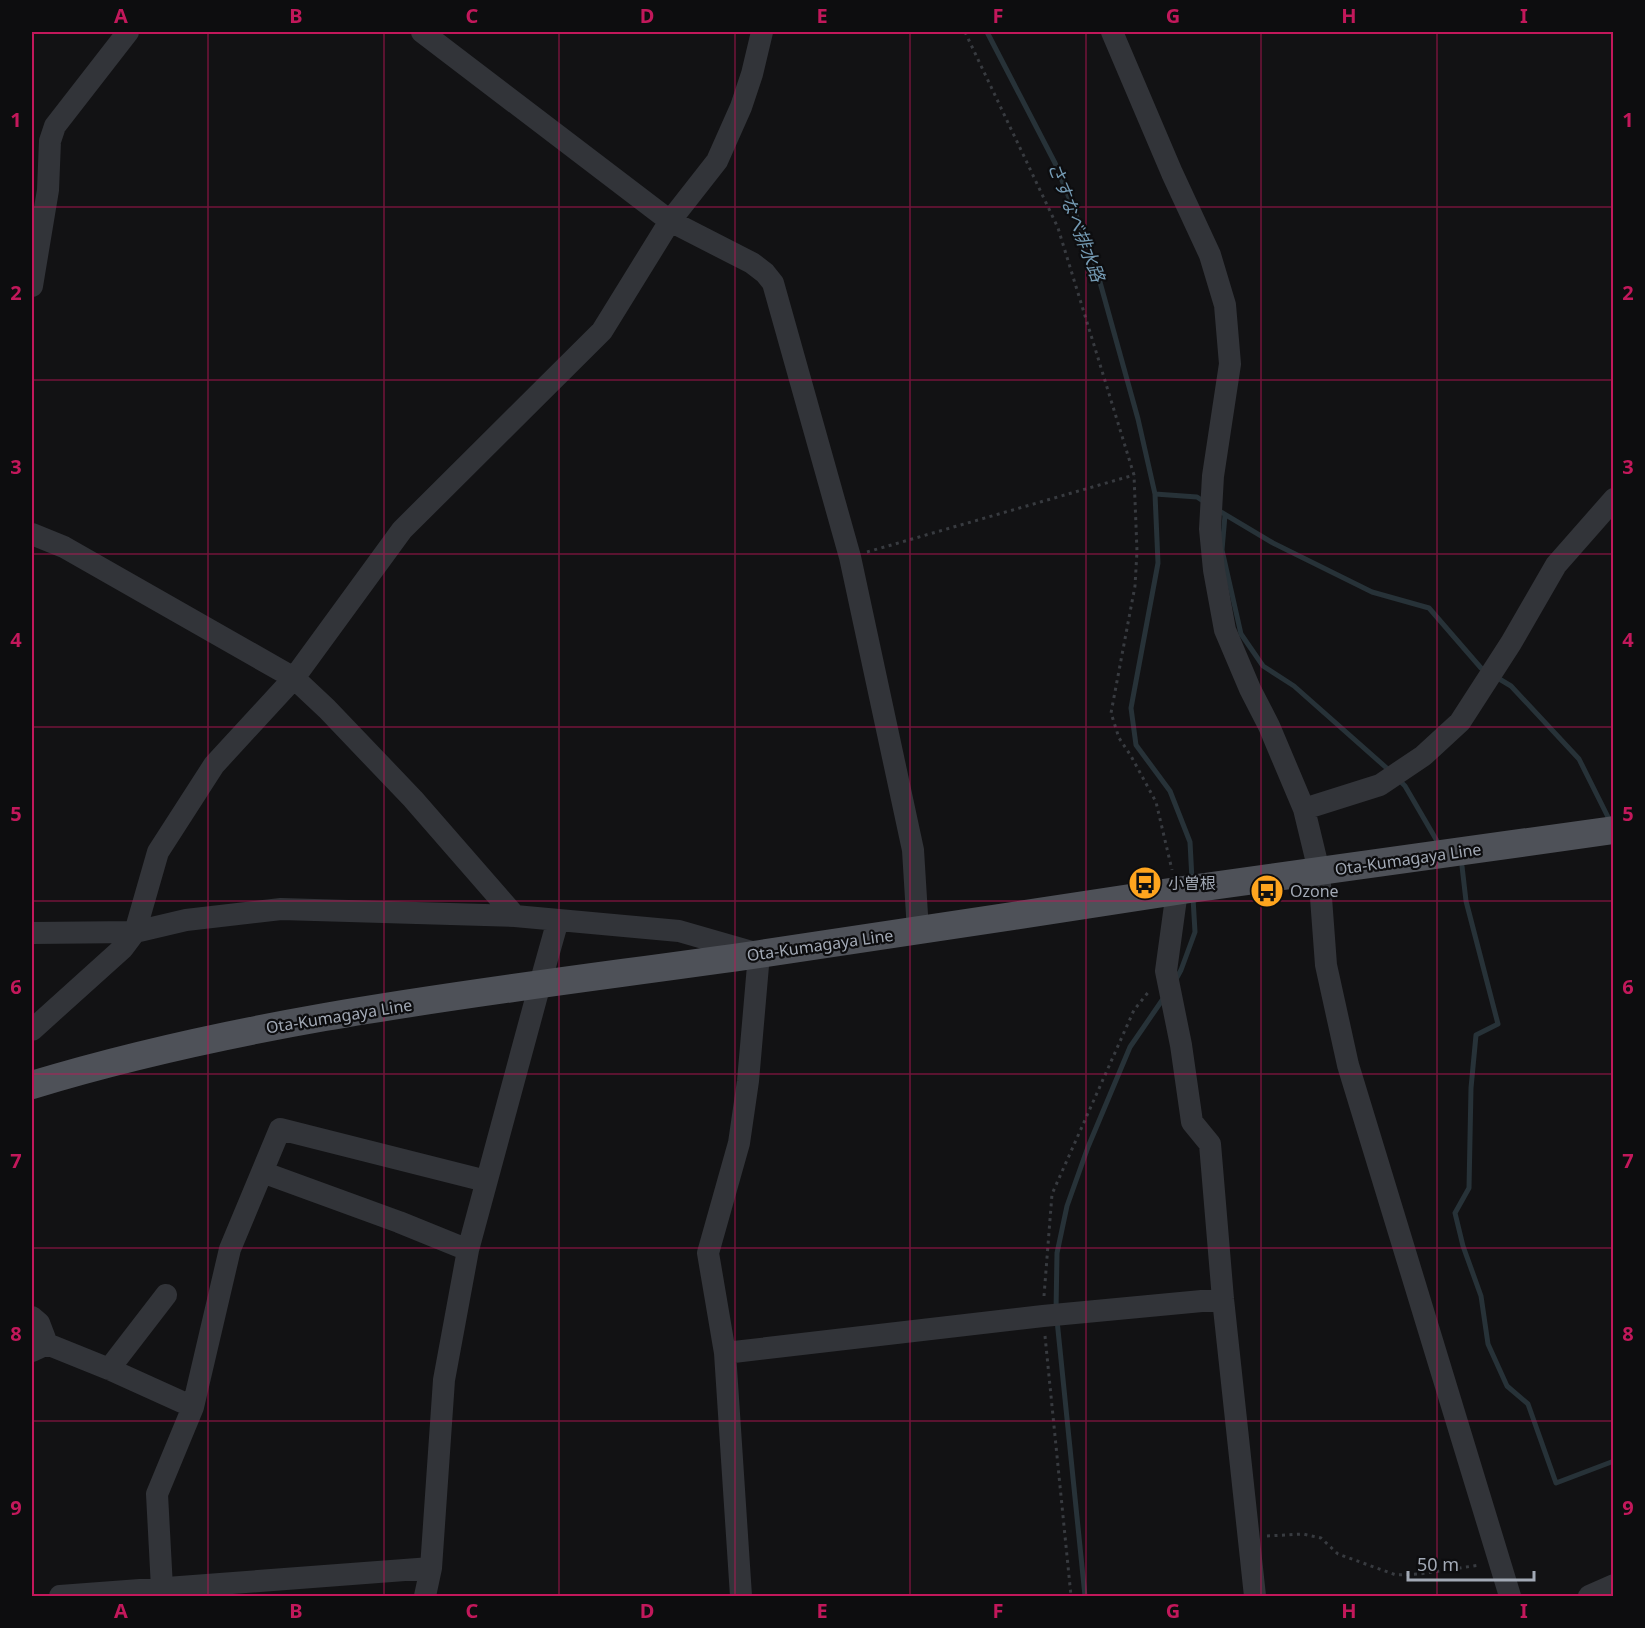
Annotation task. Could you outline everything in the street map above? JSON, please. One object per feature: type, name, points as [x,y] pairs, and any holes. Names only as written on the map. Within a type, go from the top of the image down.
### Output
[{"type":"main road","name":"Ota-Kumagaya Line","points":[[32,1085],[211,1038],[310,1019],[1187,890],[1614,830]]},
{"type":"street","points":[[32,286],[48,190],[50,141],[54,126],[69,110],[128,32]]},
{"type":"street","points":[[422,32],[670,221],[752,263],[773,283],[850,557],[913,850],[918,930]]},
{"type":"street","points":[[32,1030],[123,948],[135,932],[158,852],[214,765],[294,678],[402,530],[602,331],[670,221],[717,161],[741,107],[762,32]]},
{"type":"street","points":[[1112,32],[1176,183],[1210,255],[1225,305],[1230,364],[1213,476],[1211,519],[1214,570],[1225,630],[1304,809],[1319,871],[1326,965],[1348,1065],[1510,1596]]},
{"type":"street","points":[[1304,809],[1380,785],[1424,756],[1460,722],[1556,565],[1614,499]]},
{"type":"street","points":[[32,534],[64,547],[294,678],[413,799],[515,916]]},
{"type":"street","points":[[1187,890],[1167,971],[1192,1122],[1210,1144],[1255,1596]]},
{"type":"street","points":[[32,933],[135,932],[186,920],[281,909],[515,916],[678,931],[759,954],[740,1143],[708,1253],[725,1353],[741,1596]]},
{"type":"street","points":[[425,1596],[431,1568],[444,1380],[468,1251],[558,920]]},
{"type":"street","points":[[162,1588],[157,1494],[193,1407],[230,1249],[280,1129],[486,1181]]},
{"type":"street","points":[[262,1172],[399,1222],[468,1251]]},
{"type":"street","points":[[109,1369],[166,1295]]},
{"type":"street","points":[[725,1353],[1043,1316],[1224,1299]]},
{"type":"street","points":[[32,1317],[39,1323],[39,1347],[109,1369],[193,1407]]},
{"type":"street","points":[[60,1596],[431,1568]]},
{"type":"street","points":[[1589,1596],[1614,1585]]},
{"type":"path","points":[[965,32],[1058,228],[1134,475],[1137,551],[1135,586],[1111,713],[1119,738],[1156,802],[1187,890]]},
{"type":"path","points":[[850,557],[1134,475]]},
{"type":"path","points":[[1071,1596],[1043,1316],[1052,1194],[1134,1010],[1167,971]]},
{"type":"path","points":[[1249,1538],[1303,1534],[1321,1538],[1338,1554],[1396,1575],[1419,1575],[1500,1563]]},
{"type":"waterway","name":"さすなべ排水路","points":[[987,32],[1055,163],[1093,257],[1138,419],[1155,494],[1158,563],[1131,708],[1136,745],[1170,791],[1190,842],[1192,880]]},
{"type":"waterway","points":[[1155,494],[1197,497],[1206,503]]},
{"type":"waterway","points":[[1216,509],[1273,543],[1372,592],[1429,608],[1486,671]]},
{"type":"waterway","points":[[1225,515],[1222,550],[1241,634],[1263,666],[1294,686],[1390,771]]},
{"type":"waterway","points":[[1496,677],[1511,686],[1579,759],[1610,821]]},
{"type":"waterway","points":[[1399,780],[1405,786],[1437,841]]},
{"type":"waterway","points":[[1462,866],[1466,901],[1498,1024],[1476,1035],[1471,1088],[1469,1188],[1455,1213],[1463,1246],[1481,1296],[1488,1344],[1507,1386],[1528,1404],[1556,1483],[1614,1461]]},
{"type":"waterway","points":[[1175,981],[1195,932],[1193,898]]},
{"type":"waterway","points":[[1056,1311],[1057,1253],[1067,1206],[1088,1147],[1130,1047],[1165,996]]},
{"type":"waterway","points":[[1057,1320],[1085,1596]]},
{"type":"place","name":"小曽根","points":[[1145,883]]},
{"type":"place","name":"Ozone","points":[[1267,891]]}]
